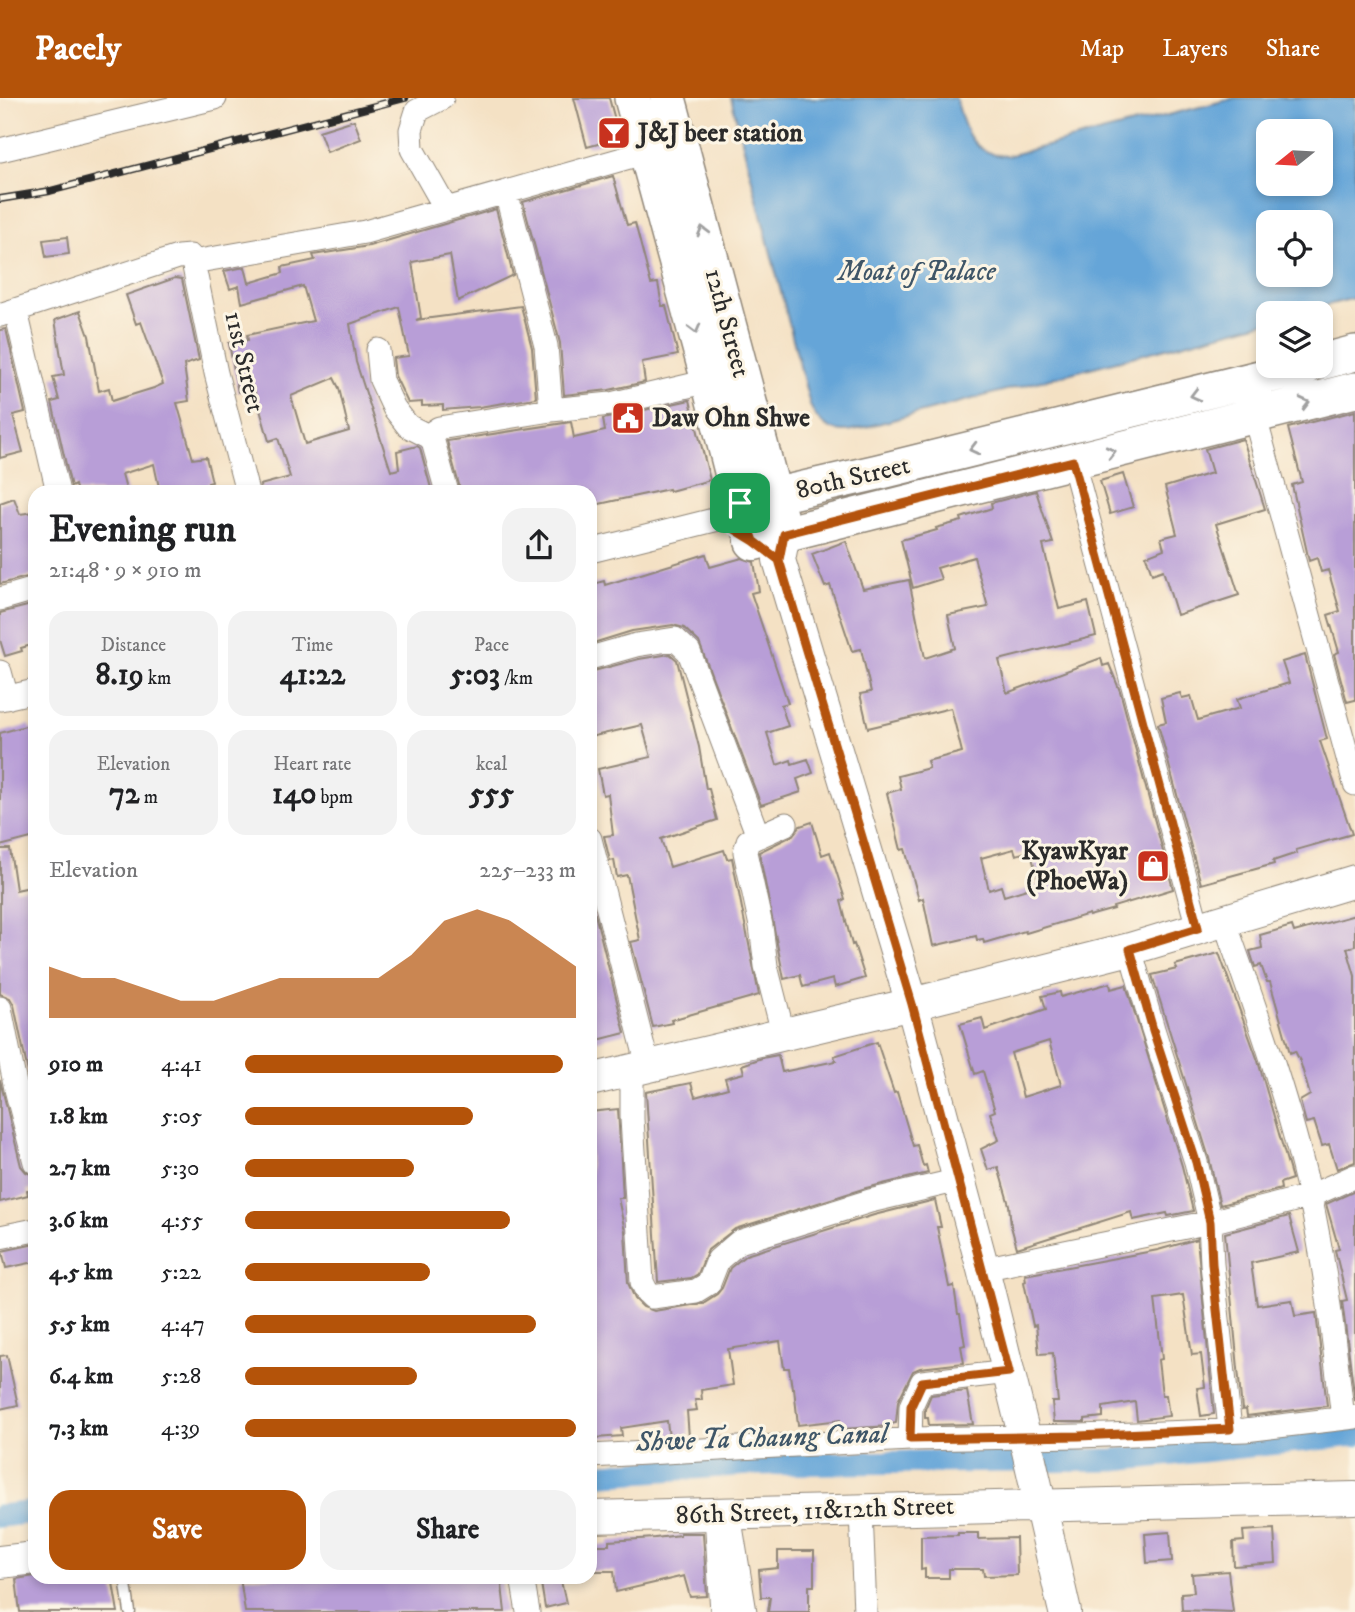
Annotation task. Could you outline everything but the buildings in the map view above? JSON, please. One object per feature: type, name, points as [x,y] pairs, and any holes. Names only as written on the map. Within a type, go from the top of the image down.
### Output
[{"type":"main road","name":"12th Street","points":[[632,98],[743,506],[772,545]]},
{"type":"main road","name":"12th Street","points":[[668,98],[743,506]]},
{"type":"main road","points":[[1333,359],[1355,353]]},
{"type":"main road","name":"80th Street","points":[[743,506],[1264,378]]},
{"type":"main road","name":"80th Street","points":[[772,545],[1073,461],[1355,390]]},
{"type":"street","points":[[0,150],[144,106],[215,98]]},
{"type":"street","points":[[442,98],[417,111],[411,130],[412,149],[446,209]]},
{"type":"street","points":[[56,485],[8,313],[186,259],[365,232],[647,152]]},
{"type":"street","points":[[506,192],[546,346],[551,411]]},
{"type":"street","name":"11st Street","points":[[186,259],[245,485]]},
{"type":"street","points":[[378,350],[381,380],[394,408],[408,426],[432,438]]},
{"type":"street","points":[[445,485],[432,438],[433,432],[439,428],[611,404],[709,381]]},
{"type":"street","points":[[1245,383],[1355,784]]},
{"type":"street","points":[[597,1456],[910,1439],[1029,1454],[1230,1429],[1245,1430],[1349,1418],[1310,1196],[1279,1082],[1211,924],[1073,461]]},
{"type":"street","points":[[597,549],[743,506],[772,545],[912,1004],[1009,1372],[1065,1612]]},
{"type":"street","points":[[0,599],[28,591]]},
{"type":"street","points":[[597,656],[636,645],[675,639],[684,645],[689,652],[758,836]]},
{"type":"street","points":[[0,672],[3,699],[28,693]]},
{"type":"street","points":[[783,1033],[766,965],[761,926],[745,852],[748,841],[786,824]]},
{"type":"street","points":[[597,871],[640,1068],[632,1119],[642,1282],[652,1297],[696,1291],[709,1283],[718,1260],[739,1242],[870,1201],[959,1180]]},
{"type":"street","points":[[597,1078],[1130,949],[1355,881]]},
{"type":"street","points":[[1130,949],[1196,1162],[1210,1222],[1230,1429]]},
{"type":"street","points":[[0,1008],[28,1135]]},
{"type":"street","points":[[983,1269],[1210,1222],[1310,1196],[1355,1176]]},
{"type":"street","points":[[0,1237],[28,1231]]},
{"type":"street","points":[[910,1439],[911,1406],[922,1382],[1009,1372]]},
{"type":"street","name":"86th Street, 11&12th Street","points":[[597,1517],[1355,1499]]},
{"type":"street","points":[[861,1510],[865,1612]]},
{"type":"street","points":[[722,1514],[722,1612]]},
{"type":"street","points":[[722,1514],[745,1612]]},
{"type":"street","points":[[0,1562],[28,1560]]},
{"type":"street","points":[[523,1584],[528,1612]]},
{"type":"lane","points":[[126,1584],[130,1612]]},
{"type":"water","name":"Moat of Palace","points":[[731,98],[956,98],[966,129],[977,145],[994,154],[1007,156],[1235,98],[1355,98],[1355,298],[1333,304],[1333,301],[1256,301],[1256,324],[850,431],[829,428],[814,413]]},
{"type":"waterway","name":"Shwe Ta Chaung Canal","points":[[597,1475],[751,1464],[1115,1460],[1355,1435]]},
{"type":"waterway","name":"Shwe Ta Chaung Canal","points":[[0,1516],[28,1513]]},
{"type":"railway","points":[[0,199],[50,191],[405,98]]},
{"type":"place","name":"J&J beer station","points":[[614,133]]},
{"type":"place","name":"Daw Ohn Shwe","points":[[628,418]]},
{"type":"place","name":"KyawKyar (PhoeWa)","points":[[1153,866]]},
{"type":"route","points":[[740,503],[718,519],[779,560],[784,534],[1073,461],[1198,928],[1130,949],[1196,1162],[1210,1222],[1209,1236],[1230,1429],[1024,1438],[910,1439],[911,1406],[922,1382],[1009,1372],[912,1004],[779,560],[754,541],[740,503]]}]
